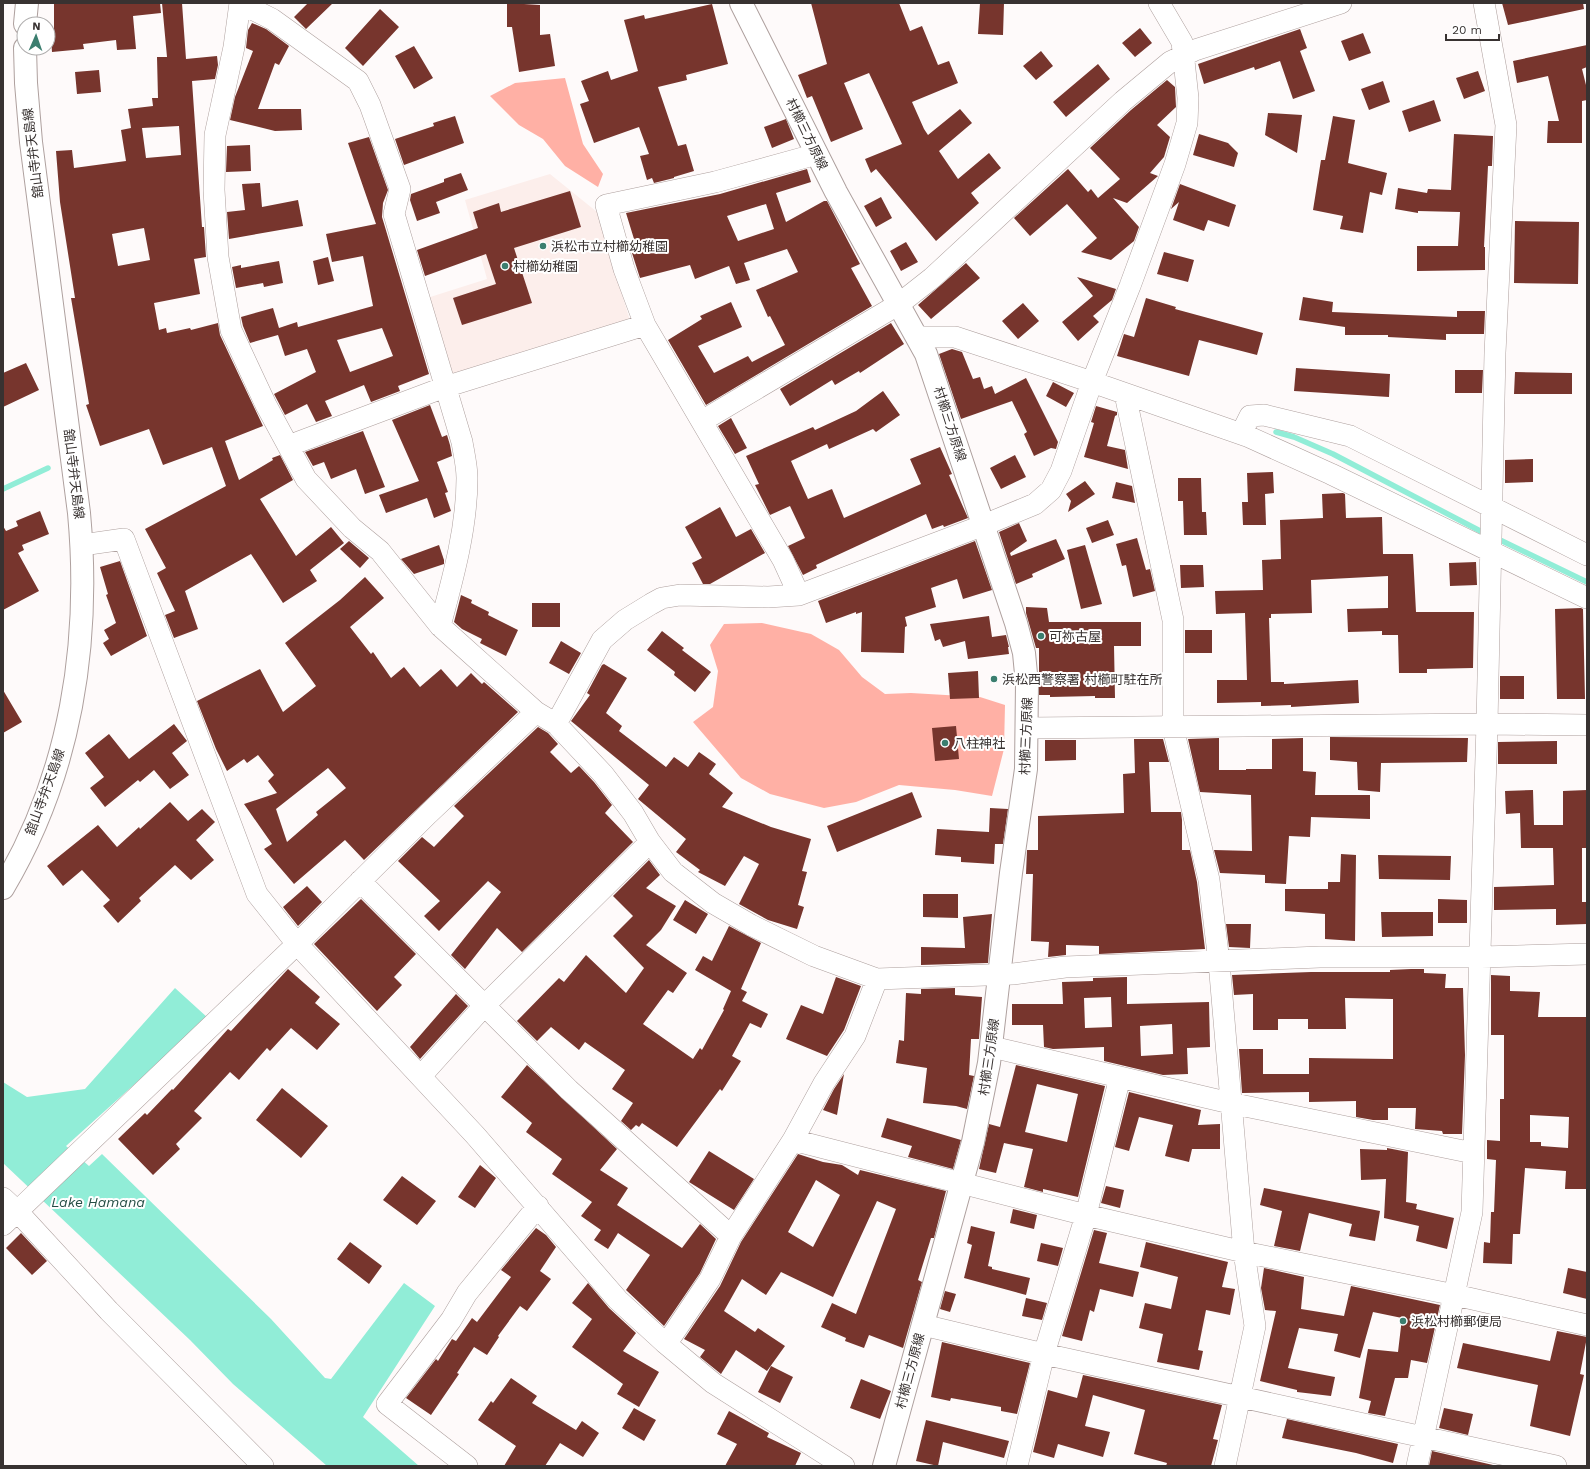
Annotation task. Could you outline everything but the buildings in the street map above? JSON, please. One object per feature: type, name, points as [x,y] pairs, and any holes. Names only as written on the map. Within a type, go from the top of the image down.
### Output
[{"type":"main road","points":[[26,16],[27,3]]},
{"type":"main road","name":"村櫛三方原線","points":[[741,3],[857,230],[918,337],[932,371],[1016,623],[1024,653],[1028,684],[1024,786],[1011,873],[992,1047],[980,1111],[962,1182],[884,1466]]},
{"type":"main road","name":"舘山寺弁天島線","points":[[6,884],[28,841],[58,760],[69,718],[77,675],[82,632],[84,588],[82,545],[31,142],[26,56]]},
{"type":"street","points":[[440,626],[452,581],[466,508],[467,477],[462,442],[394,214],[400,189],[370,105],[358,81],[272,19],[240,3],[234,47],[215,135],[214,190],[218,258],[230,330],[266,405],[306,479],[352,528],[380,551],[440,626],[536,712],[556,724],[607,780],[633,813],[650,842],[673,872],[713,903],[751,925],[814,956],[877,979],[1000,973],[1013,974],[1064,967],[1320,957],[1481,957],[1587,954]]},
{"type":"street","points":[[556,724],[602,640],[625,620],[662,598],[680,595],[768,597],[799,595],[984,525],[1035,504],[1051,490],[1061,471],[1092,382],[1133,279],[1175,164],[1187,123],[1188,98],[1182,42],[1159,3]]},
{"type":"street","points":[[702,421],[899,304],[932,278],[1123,101],[1170,62],[1183,56],[1341,3]]},
{"type":"street","points":[[1417,1466],[1472,1212],[1481,957],[1482,851],[1487,724],[1495,353],[1506,125],[1484,3]]},
{"type":"street","points":[[799,595],[783,560],[645,325],[624,269],[606,205],[715,182],[817,154]]},
{"type":"street","points":[[288,446],[445,387],[645,325]]},
{"type":"street","points":[[918,337],[955,337],[1092,382],[1241,434],[1491,549],[1587,598]]},
{"type":"street","points":[[1125,394],[1173,620],[1173,728],[1210,880],[1219,962],[1244,1252],[1255,1326],[1225,1466]]},
{"type":"street","points":[[1241,434],[1250,416],[1264,415],[1350,436],[1492,512],[1587,555]]},
{"type":"street","points":[[82,545],[124,539],[257,894],[297,944],[421,1076],[538,1206],[618,1300],[665,1343],[713,1383],[844,1466]]},
{"type":"street","points":[[263,1466],[109,1311],[12,1210],[81,1151],[297,944],[428,814],[536,712]]},
{"type":"street","points":[[1027,728],[1173,728],[1487,724],[1587,725]]},
{"type":"street","points":[[421,1076],[484,1006],[650,842]]},
{"type":"street","points":[[360,882],[569,1090],[731,1236]]},
{"type":"street","points":[[665,1343],[673,1334],[710,1279],[731,1236],[793,1140],[824,1082],[855,1036],[877,979]]},
{"type":"street","points":[[992,1047],[1230,1103],[1473,1153]]},
{"type":"street","points":[[1020,1465],[1044,1354],[1086,1215],[1120,1077]]},
{"type":"street","points":[[793,1140],[962,1182],[1086,1215],[1244,1252],[1455,1295],[1587,1325]]},
{"type":"street","points":[[467,1466],[387,1404],[451,1320],[467,1293],[538,1206]]},
{"type":"street","points":[[923,1325],[1044,1354],[1556,1466]]},
{"type":"shaded area","points":[[565,78],[583,144],[603,174],[598,187],[565,166],[543,139],[519,125],[490,96],[515,83]]},
{"type":"shaded area","name":"浜松市立村櫛幼稚園","points":[[550,174],[597,212],[631,324],[452,379],[427,298],[487,279],[465,200]]},
{"type":"shaded area","points":[[762,623],[811,634],[839,650],[862,677],[885,694],[911,693],[980,697],[1005,705],[1004,749],[992,796],[955,790],[899,785],[856,802],[824,808],[770,794],[741,778],[693,722],[713,707],[718,671],[710,645],[724,624]]},
{"type":"water","name":"Lake Hamana","points":[[175,988],[208,1018],[66,1146],[89,1166],[102,1154],[271,1319],[325,1378],[331,1379],[404,1283],[435,1306],[363,1417],[419,1466],[327,1466],[233,1384],[190,1340],[3,1163],[3,1082],[27,1097],[85,1089]]},
{"type":"waterway","points":[[1276,432],[1294,437],[1333,454],[1486,534]]},
{"type":"waterway","points":[[3,489],[48,468]]},
{"type":"waterway","points":[[1496,538],[1587,582]]},
{"type":"place","name":"浜松市立村櫛幼稚園","points":[[543,246]]},
{"type":"place","name":"村櫛幼稚園","points":[[505,266]]},
{"type":"place","name":"可祢古屋","points":[[1041,636]]},
{"type":"place","name":"浜松西警察署 村櫛町駐在所","points":[[994,679]]},
{"type":"place","name":"八柱神社","points":[[945,743]]},
{"type":"place","name":"浜松村櫛郵便局","points":[[1403,1321]]}]
